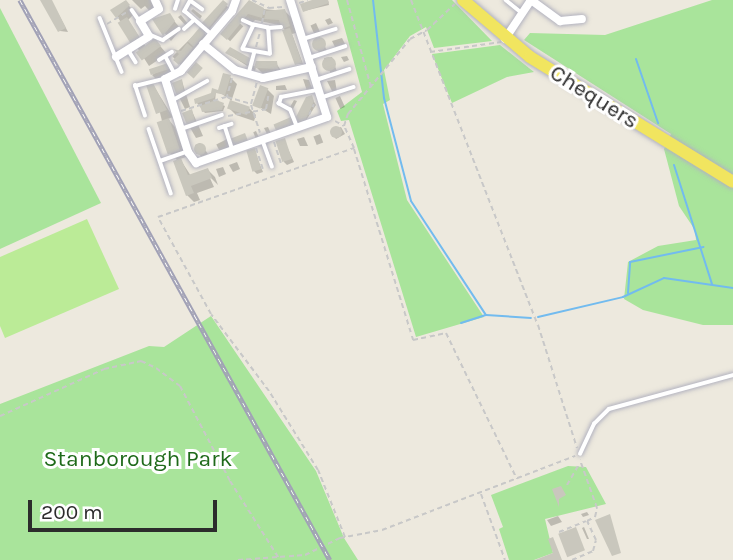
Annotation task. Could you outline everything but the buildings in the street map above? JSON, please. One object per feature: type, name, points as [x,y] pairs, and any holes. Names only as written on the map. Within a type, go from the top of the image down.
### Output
[{"type":"main road","name":"Chequers","points":[[461,0],[505,39],[733,182]]},
{"type":"street","points":[[116,57],[149,36],[140,22],[159,9],[155,0]]},
{"type":"street","points":[[236,0],[234,13],[175,74],[165,79],[188,152],[196,163],[327,117],[303,39],[293,23],[291,4]]},
{"type":"street","points":[[505,39],[531,0],[560,21],[582,19]]},
{"type":"street","points":[[203,44],[235,70],[259,77],[285,76],[311,63]]},
{"type":"lane","points":[[175,9],[178,0],[211,35]]},
{"type":"lane","points":[[185,6],[191,0],[202,9]]},
{"type":"lane","points":[[506,0],[523,15]]},
{"type":"lane","points":[[132,10],[140,22]]},
{"type":"lane","points":[[100,18],[122,72]]},
{"type":"lane","points":[[149,36],[156,34],[163,40],[194,20]]},
{"type":"lane","points":[[243,20],[254,25],[281,27]]},
{"type":"lane","points":[[254,25],[242,48],[254,53],[272,53],[268,27]]},
{"type":"lane","points":[[303,39],[336,29]]},
{"type":"lane","points":[[311,63],[345,46]]},
{"type":"lane","points":[[129,51],[136,62]]},
{"type":"lane","points":[[159,60],[172,52]]},
{"type":"lane","points":[[248,74],[254,53]]},
{"type":"lane","points":[[166,57],[175,74]]},
{"type":"lane","points":[[316,80],[349,69]]},
{"type":"lane","points":[[145,116],[135,86],[165,79]]},
{"type":"lane","points":[[171,100],[207,81]]},
{"type":"lane","points":[[297,127],[290,110],[279,104],[281,97],[353,87]]},
{"type":"lane","points":[[181,129],[222,115]]},
{"type":"lane","points":[[219,128],[231,124]]},
{"type":"lane","points":[[225,126],[233,151]]},
{"type":"lane","points":[[149,129],[171,193]]},
{"type":"lane","points":[[258,142],[272,166]]},
{"type":"lane","points":[[160,161],[188,152]]},
{"type":"lane","points":[[580,454],[594,424],[609,409],[733,375]]},
{"type":"path","points":[[252,0],[270,8],[308,0]]},
{"type":"path","points":[[346,0],[371,87]]},
{"type":"path","points":[[411,0],[429,52],[538,325],[566,424],[580,454],[579,463],[567,485]]},
{"type":"path","points":[[344,126],[348,114],[410,38],[422,32],[461,0]]},
{"type":"path","points":[[103,26],[132,10]]},
{"type":"path","points":[[429,52],[505,39]]},
{"type":"path","points":[[227,97],[235,70]]},
{"type":"path","points":[[259,77],[251,104],[263,169]]},
{"type":"path","points":[[222,115],[254,114],[270,103],[269,92]]},
{"type":"path","points":[[297,127],[306,121],[319,93]]},
{"type":"path","points":[[175,113],[227,97],[251,104]]},
{"type":"path","points":[[327,117],[344,126],[354,148],[413,340],[446,333],[517,478]]},
{"type":"path","points":[[272,138],[281,163]]},
{"type":"path","points":[[345,537],[318,470],[270,391],[211,314],[158,217],[354,148]]},
{"type":"path","points":[[0,416],[104,369],[141,361],[156,368],[180,386],[230,481],[278,560]]},
{"type":"path","points":[[238,560],[305,555],[345,537],[382,530],[580,454]]},
{"type":"path","points":[[559,532],[595,517],[597,508],[579,463]]},
{"type":"path","points":[[481,493],[505,560]]},
{"type":"path","points":[[572,560],[596,547],[587,521]]},
{"type":"green space","points":[[337,0],[452,0],[492,41],[434,48],[426,27],[410,36],[384,70],[390,100],[383,104],[407,200],[484,317],[416,337],[349,120],[341,121],[337,111],[362,92]]},
{"type":"green space","points":[[712,0],[733,0],[733,325],[703,325],[643,310],[624,299],[628,262],[658,246],[696,240],[695,230],[679,206],[664,149],[671,134],[524,40],[530,33],[605,35]]},
{"type":"green space","points":[[0,8],[101,203],[0,249]]},
{"type":"green space","points":[[500,45],[534,72],[507,77],[452,103],[432,54]]},
{"type":"green space","points":[[87,219],[119,289],[5,338],[0,326],[0,257]]},
{"type":"green space","name":"Stanborough Park","points":[[211,316],[316,471],[344,538],[358,560],[0,560],[0,404],[149,346],[164,347]]},
{"type":"green space","points":[[568,466],[586,467],[606,504],[545,519],[553,553],[534,560],[509,560],[499,529],[503,527],[491,495]]},
{"type":"waterway","points":[[373,0],[384,98],[411,201],[486,315],[531,318]]},
{"type":"waterway","points":[[636,59],[658,123]]},
{"type":"waterway","points":[[674,165],[712,284]]},
{"type":"waterway","points":[[628,293],[630,262],[703,247]]},
{"type":"waterway","points":[[538,317],[623,297],[664,278],[733,288]]},
{"type":"waterway","points":[[461,323],[486,315]]},
{"type":"railway","points":[[20,0],[330,560]]}]
